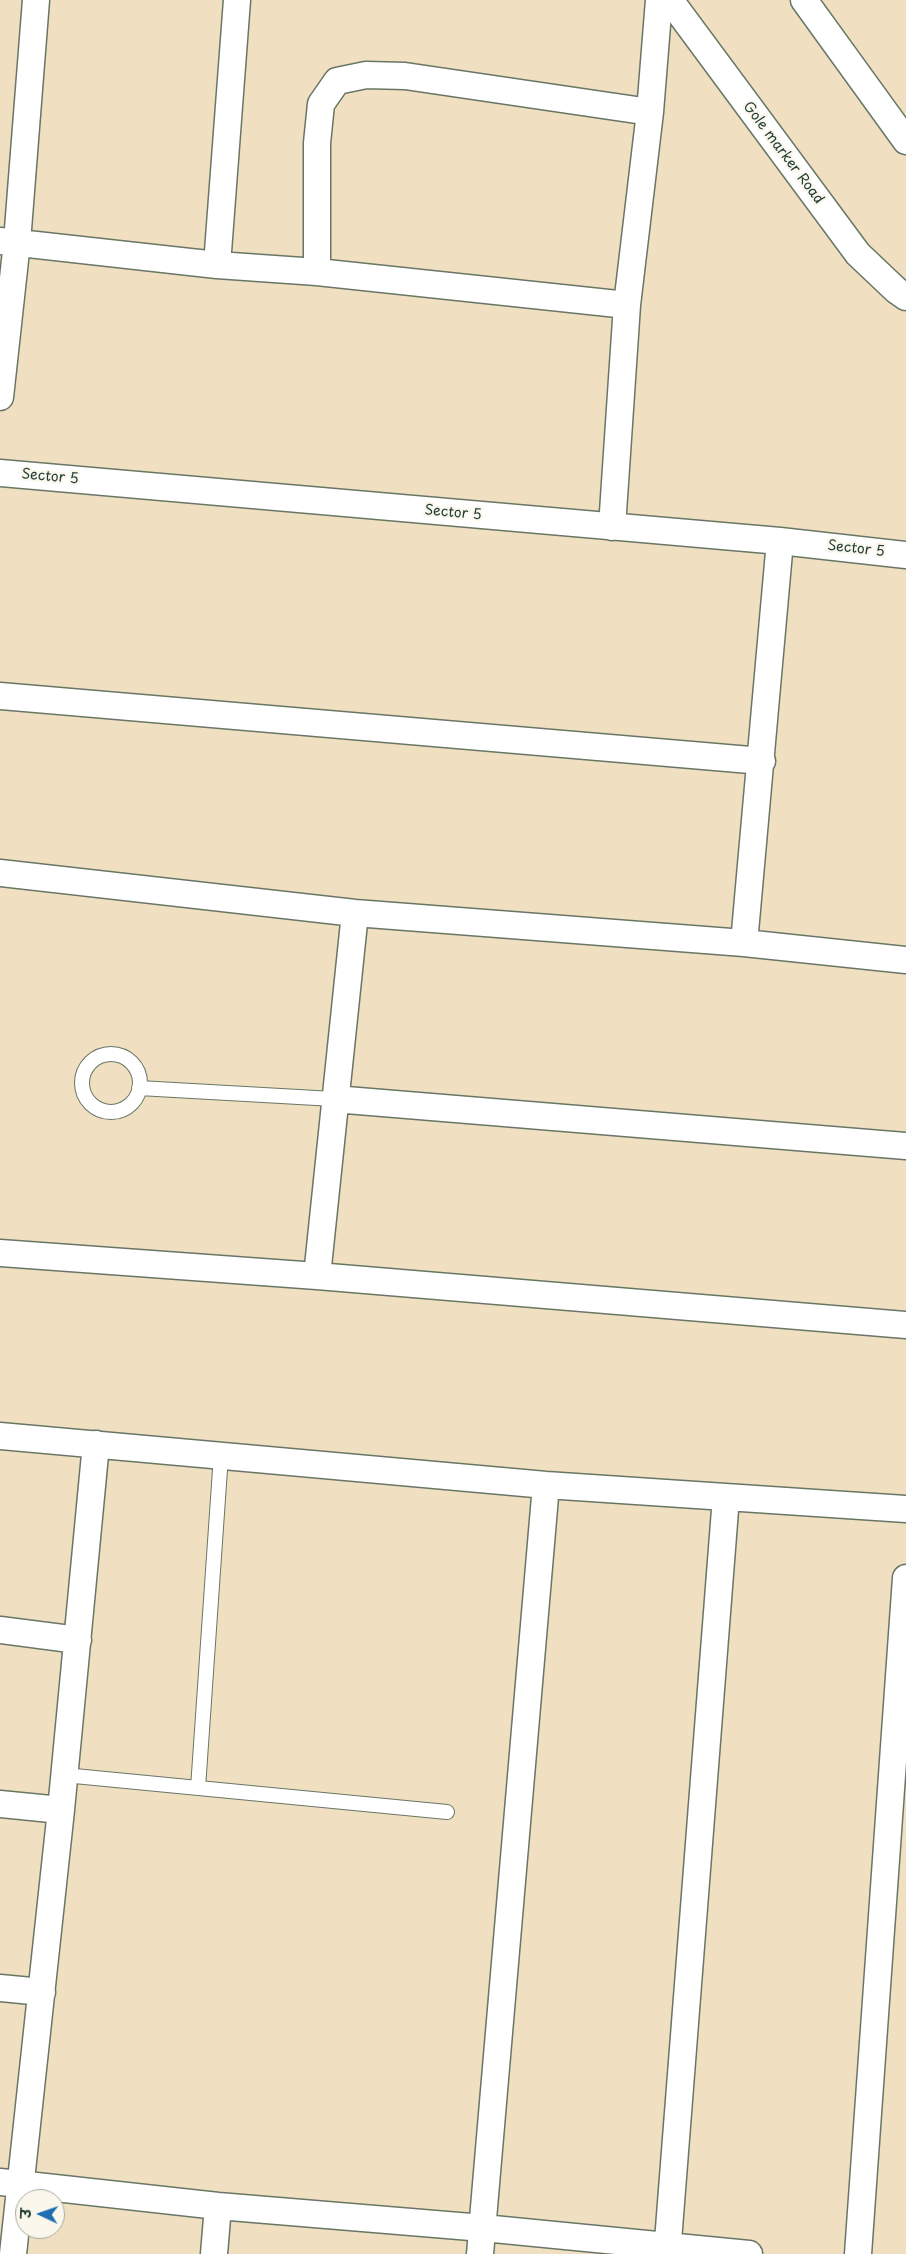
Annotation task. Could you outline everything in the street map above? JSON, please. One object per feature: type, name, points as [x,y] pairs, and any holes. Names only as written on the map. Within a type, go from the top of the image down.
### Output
[{"type":"street","points":[[0,397],[8,241],[36,0]]},
{"type":"street","points":[[217,265],[237,0]]},
{"type":"street","points":[[612,527],[627,305],[650,112],[659,0]]},
{"type":"street","name":"Gole marker Road","points":[[670,0],[858,254],[906,297]]},
{"type":"street","points":[[804,0],[906,141]]},
{"type":"street","points":[[317,272],[317,143],[321,104],[337,81],[366,75],[405,76],[650,112]]},
{"type":"street","points":[[8,241],[217,265],[317,272],[627,305]]},
{"type":"street","name":"Sector 5","points":[[0,473],[780,541],[906,555]]},
{"type":"street","points":[[744,942],[762,761],[780,541]]},
{"type":"street","points":[[0,696],[762,761]]},
{"type":"street","points":[[0,873],[355,913],[744,942],[906,960]]},
{"type":"street","points":[[317,1276],[334,1099],[355,913]]},
{"type":"street","points":[[334,1099],[906,1146]]},
{"type":"street","points":[[0,1253],[317,1276],[906,1325]]},
{"type":"street","points":[[0,1436],[546,1485],[906,1510]]},
{"type":"street","points":[[13,2254],[10,2183],[42,1992],[96,1444]]},
{"type":"street","points":[[480,2254],[546,1485]]},
{"type":"street","points":[[667,2250],[726,1497]]},
{"type":"street","points":[[858,2254],[906,1578]]},
{"type":"street","points":[[0,1630],[78,1640]]},
{"type":"street","points":[[0,1804],[61,1810]]},
{"type":"street","points":[[0,1988],[42,1992]]},
{"type":"street","points":[[10,2183],[218,2206],[483,2228],[667,2250],[749,2254]]},
{"type":"street","points":[[214,2254],[218,2206]]},
{"type":"lane","points":[[102,1056],[121,1056],[136,1068],[139,1088],[131,1104],[123,1110],[105,1112],[96,1109],[89,1103],[84,1095],[82,1076],[86,1067],[93,1060],[102,1056]]},
{"type":"lane","points":[[139,1088],[334,1099]]},
{"type":"lane","points":[[198,1788],[221,1455]]},
{"type":"lane","points":[[64,1775],[447,1812]]}]
